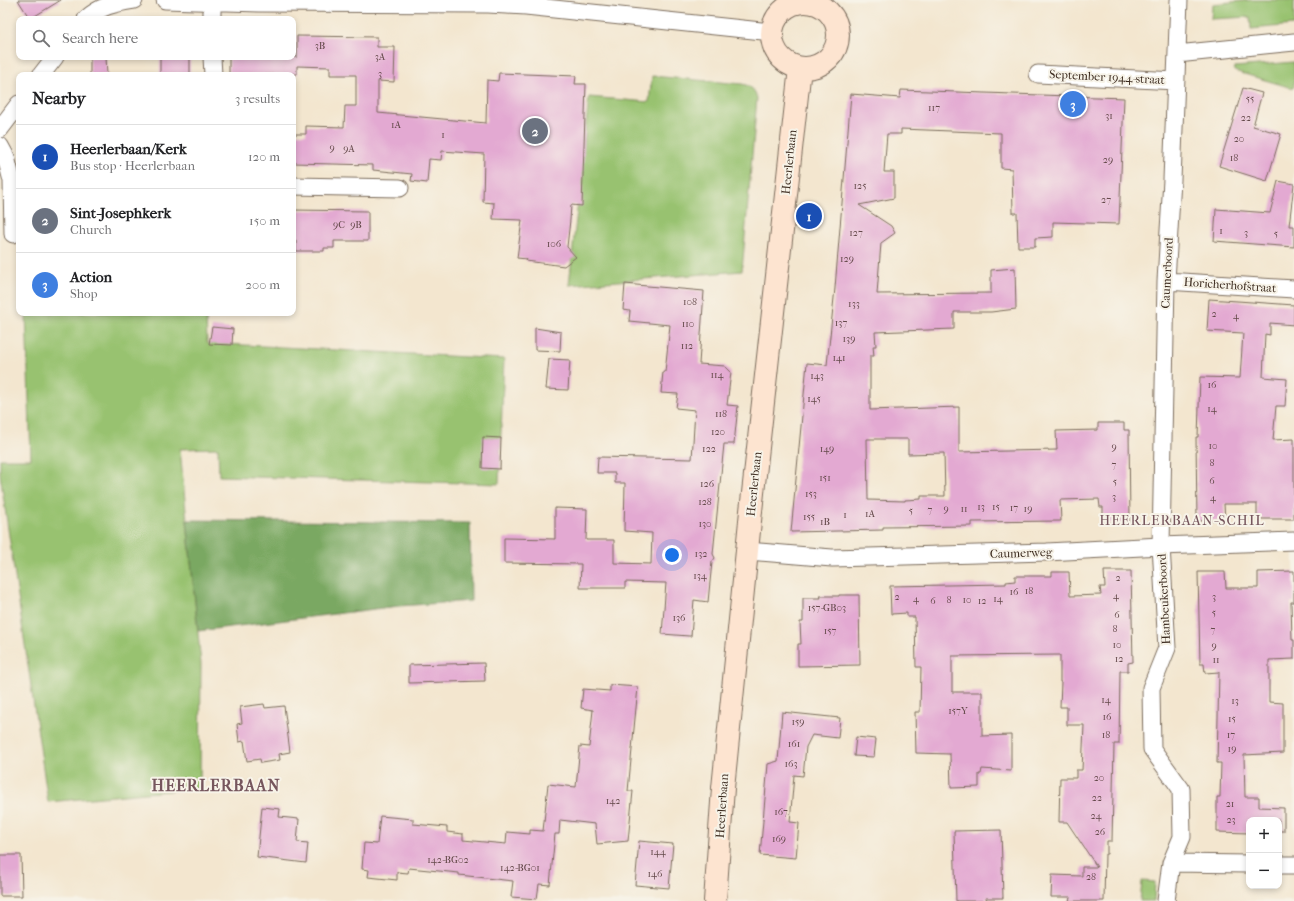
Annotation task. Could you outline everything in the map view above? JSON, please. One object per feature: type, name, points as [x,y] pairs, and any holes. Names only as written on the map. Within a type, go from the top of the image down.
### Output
[{"type":"street","points":[[89,16],[95,11],[107,6],[134,0]]},
{"type":"street","points":[[166,0],[259,3],[526,3],[772,32]]},
{"type":"street","name":"Caumerboord","points":[[1161,546],[1166,281],[1172,188],[1179,0]]},
{"type":"street","points":[[212,1],[212,16]]},
{"type":"street","points":[[802,1],[811,2],[826,9],[831,15],[838,30],[838,38],[833,53],[822,63],[815,67],[808,68],[800,68],[790,65],[782,59],[772,42],[772,32],[777,17],[788,6],[802,1]]},
{"type":"street","points":[[1177,54],[1294,42]]},
{"type":"street","points":[[43,72],[53,60]]},
{"type":"street","points":[[212,60],[213,72]]},
{"type":"street","name":"Heerlerbaan","points":[[715,901],[723,788],[800,68]]},
{"type":"street","name":"September 1944-straat","points":[[1038,74],[1176,81]]},
{"type":"street","points":[[0,129],[16,108]]},
{"type":"street","points":[[0,146],[6,157],[12,181],[13,234]]},
{"type":"street","points":[[296,186],[400,188]]},
{"type":"street","name":"Horicherhofstraat","points":[[1166,281],[1294,289]]},
{"type":"street","name":"Caumerweg","points":[[748,551],[832,558],[1047,552],[1294,541]]},
{"type":"street","name":"Hambeukerboord","points":[[1161,546],[1168,648],[1151,688],[1152,749],[1181,789],[1182,837],[1171,863],[1166,901]]},
{"type":"street","points":[[1171,863],[1246,864]]},
{"type":"street","points":[[1282,865],[1294,865]]},
{"type":"green space","points":[[1252,0],[1294,0],[1294,25],[1251,29],[1250,17],[1211,19],[1213,4]]},
{"type":"green space","points":[[1294,62],[1294,87],[1292,88],[1234,71],[1235,67]]},
{"type":"green space","points":[[652,76],[742,84],[752,88],[756,95],[757,98],[742,271],[569,285],[589,97],[649,102]]},
{"type":"green space","points":[[26,316],[206,316],[207,343],[504,359],[499,484],[219,476],[218,448],[180,449],[201,664],[200,788],[48,802],[0,474],[0,459],[31,459]]},
{"type":"green space","points":[[187,520],[470,523],[471,601],[399,606],[198,631]]},
{"type":"green space","points":[[1142,881],[1155,882],[1154,901],[1140,901]]},
{"type":"building","points":[[18,0],[61,0],[35,16],[28,16]]},
{"type":"building","points":[[297,36],[377,37],[377,47],[395,47],[394,82],[378,81],[378,113],[486,123],[487,80],[498,81],[499,73],[576,76],[575,84],[586,84],[582,206],[571,205],[567,247],[576,257],[564,266],[526,261],[527,259],[517,258],[522,220],[493,219],[494,203],[483,202],[484,154],[442,151],[441,160],[429,159],[427,183],[411,181],[412,174],[373,170],[373,165],[296,163],[296,134],[306,134],[306,126],[344,127],[345,106],[356,106],[356,75],[330,75],[330,67],[297,66],[297,74],[296,72],[229,72],[229,60],[296,60]]},
{"type":"building","points":[[90,60],[106,60],[107,72],[90,72]]},
{"type":"building","points":[[160,60],[190,60],[190,72],[160,72]]},
{"type":"building","points":[[1243,88],[1262,93],[1253,126],[1281,134],[1267,181],[1219,166]]},
{"type":"building","points":[[901,90],[1124,98],[1119,224],[1053,222],[1053,237],[1035,238],[1035,247],[1018,247],[1017,213],[1013,213],[1012,169],[1001,168],[1001,133],[901,129],[901,134],[887,134],[884,172],[894,172],[894,198],[859,205],[891,226],[895,233],[881,243],[877,294],[991,293],[991,270],[1015,268],[1016,309],[991,312],[954,312],[954,329],[875,332],[876,346],[873,346],[874,356],[870,356],[870,410],[959,407],[959,452],[1057,450],[1056,431],[1098,430],[1098,423],[1124,423],[1124,430],[1129,430],[1130,523],[1103,523],[1103,507],[1100,507],[1099,499],[1060,500],[1061,521],[972,522],[972,526],[883,527],[883,530],[791,532],[807,363],[827,365],[851,94],[900,98]],"holes":[[[867,439],[908,439],[908,454],[944,453],[945,496],[921,496],[921,499],[905,501],[868,500]]]},
{"type":"building","points":[[1278,181],[1294,184],[1289,226],[1294,226],[1294,247],[1214,241],[1216,209],[1270,213]]},
{"type":"building","points":[[296,210],[368,211],[368,241],[334,241],[334,248],[324,248],[324,251],[296,251]]},
{"type":"building","points":[[625,284],[704,291],[699,364],[725,366],[731,372],[727,405],[738,406],[734,444],[724,444],[713,554],[715,558],[712,562],[708,602],[694,600],[691,636],[662,634],[666,583],[625,582],[625,588],[580,588],[581,564],[504,563],[504,538],[555,539],[555,508],[587,509],[586,540],[614,540],[614,563],[651,564],[652,533],[624,531],[625,483],[615,483],[615,473],[597,473],[598,457],[692,459],[695,410],[676,408],[678,394],[661,393],[663,372],[665,372],[670,325],[629,321],[630,311],[623,310]]},
{"type":"building","points":[[1209,299],[1294,305],[1294,325],[1270,323],[1270,335],[1265,334],[1263,377],[1287,379],[1285,406],[1276,406],[1273,440],[1294,439],[1294,519],[1257,519],[1257,504],[1224,504],[1225,520],[1197,521],[1196,437],[1198,437],[1200,377],[1240,378],[1243,333],[1207,331]]},
{"type":"building","points":[[212,327],[233,329],[232,345],[209,344]]},
{"type":"building","points":[[535,328],[561,332],[560,351],[535,350]]},
{"type":"building","points":[[549,359],[570,360],[568,390],[546,389]]},
{"type":"building","points":[[483,437],[501,438],[500,469],[482,468]]},
{"type":"building","points":[[1104,571],[1131,571],[1133,662],[1128,663],[1128,671],[1120,671],[1119,744],[1114,744],[1112,841],[1107,841],[1107,854],[1105,854],[1104,901],[1069,901],[1070,897],[1051,897],[1052,875],[1082,876],[1082,867],[1097,867],[1067,822],[1059,822],[1060,778],[1076,778],[1076,770],[1082,770],[1084,725],[1067,725],[1067,707],[1060,707],[1060,655],[952,656],[952,692],[982,692],[982,736],[1011,735],[1011,771],[982,769],[981,774],[979,774],[979,787],[951,788],[950,754],[916,753],[915,712],[920,712],[921,667],[916,667],[915,617],[907,617],[907,613],[891,614],[890,586],[1006,584],[1006,582],[1015,581],[1015,576],[1052,576],[1052,572],[1069,572],[1070,596],[1101,595],[1100,587],[1105,587]]},
{"type":"building","points":[[1294,571],[1294,602],[1291,602],[1294,659],[1269,660],[1269,702],[1283,703],[1283,753],[1244,755],[1245,797],[1259,797],[1259,807],[1284,808],[1284,831],[1282,831],[1282,817],[1246,817],[1246,833],[1217,832],[1217,797],[1220,797],[1221,763],[1217,763],[1219,672],[1205,673],[1204,664],[1200,664],[1198,572],[1225,572],[1226,588],[1258,588],[1258,572]]},
{"type":"building","points":[[859,595],[860,665],[798,666],[798,644],[801,644],[800,622],[803,622],[803,598],[821,598],[820,596]]},
{"type":"building","points":[[484,663],[485,681],[409,683],[409,665]]},
{"type":"building","points":[[610,685],[638,687],[628,791],[633,791],[628,841],[597,844],[595,824],[560,820],[559,834],[555,834],[550,885],[539,884],[537,899],[511,897],[513,881],[459,875],[459,873],[409,868],[408,873],[397,872],[397,880],[368,877],[369,870],[362,869],[364,843],[377,844],[380,816],[413,819],[413,824],[447,827],[447,832],[463,834],[463,840],[506,844],[507,832],[530,834],[530,830],[543,831],[548,784],[576,787],[580,746],[589,747],[593,710],[581,708],[583,689],[610,691]]},
{"type":"building","points":[[264,704],[265,708],[284,706],[290,752],[279,754],[280,760],[261,763],[260,759],[247,761],[244,741],[239,742],[237,724],[242,723],[240,707]]},
{"type":"building","points":[[782,712],[840,718],[838,738],[812,735],[806,747],[803,776],[794,775],[790,822],[799,823],[796,858],[760,855],[768,764],[778,761]]},
{"type":"building","points":[[856,737],[876,739],[874,757],[854,756]]},
{"type":"building","points":[[262,807],[280,809],[279,817],[299,819],[297,842],[308,843],[306,863],[257,857]]},
{"type":"building","points":[[1001,830],[1003,898],[986,898],[987,901],[956,901],[954,831]]},
{"type":"building","points":[[639,841],[673,844],[669,888],[635,885]]},
{"type":"building","points":[[0,855],[21,855],[22,896],[0,896]]},
{"type":"place","name":"Action","points":[[1073,104]]},
{"type":"place","name":"Sint-Josephkerk","points":[[535,131]]},
{"type":"place","name":"Heerlerbaan/Kerk","points":[[809,216]]},
{"type":"district","name":"HEERLERBAAN-SCHIL","points":[[1182,520]]},
{"type":"district","name":"HEERLERBAAN","points":[[216,785]]}]
